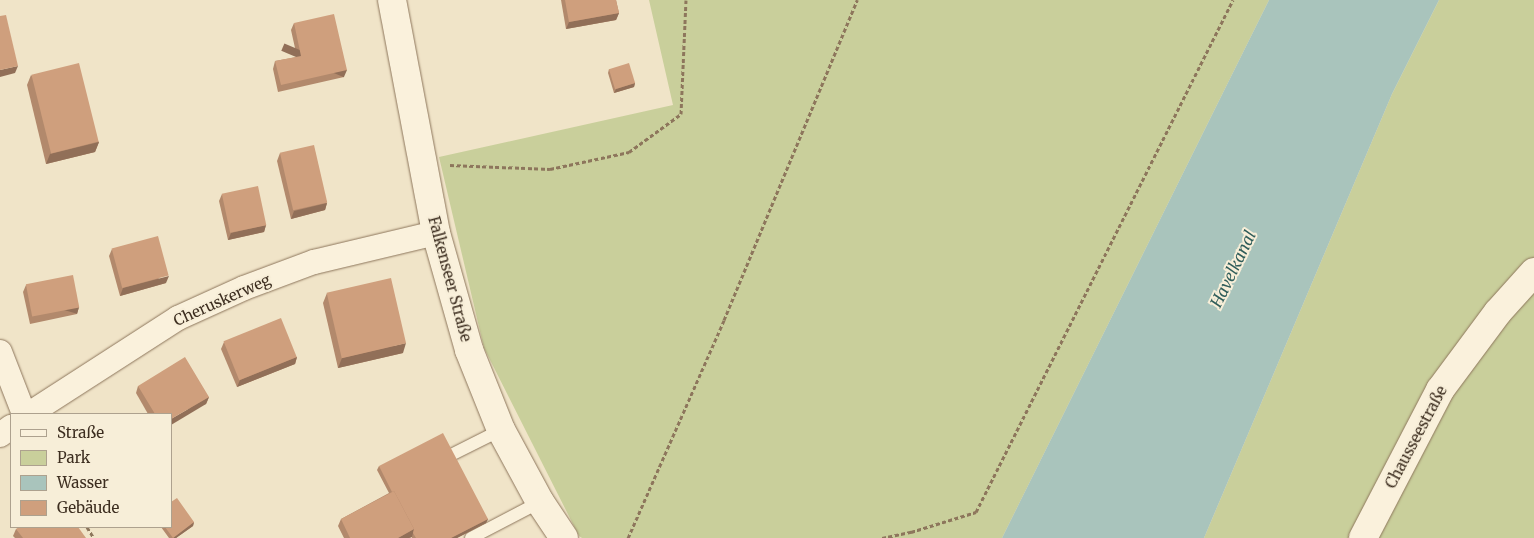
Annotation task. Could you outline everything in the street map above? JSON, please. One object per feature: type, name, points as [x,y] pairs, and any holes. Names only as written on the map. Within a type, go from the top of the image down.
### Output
[{"type":"main road","name":"Falkenseer Straße","points":[[392,0],[436,233],[468,350],[501,430],[540,502],[564,538]]},
{"type":"main road","name":"Chausseestraße","points":[[1363,538],[1440,390],[1498,312],[1534,272]]},
{"type":"street","name":"Cheruskerweg","points":[[31,413],[178,318],[244,288],[314,262],[436,233]]},
{"type":"street","points":[[0,352],[24,413]]},
{"type":"lane","points":[[451,455],[501,430]]},
{"type":"lane","points":[[471,538],[540,502]]},
{"type":"path","points":[[424,164],[550,168],[629,152],[681,114],[686,0]]},
{"type":"path","points":[[628,538],[724,320],[857,0]]},
{"type":"path","points":[[882,538],[911,532],[976,512],[1233,0]]},
{"type":"green space","points":[[649,0],[1269,0],[1002,538],[582,538],[579,536],[484,348],[439,157],[673,105]]},
{"type":"green space","points":[[1439,0],[1534,0],[1534,538],[1204,538],[1392,94]]},
{"type":"water","name":"Havelkanal","points":[[1269,0],[1439,0],[1392,94],[1204,538],[1002,538]]},
{"type":"building","points":[[565,0],[616,0],[619,13],[569,22]]},
{"type":"building","points":[[334,14],[347,70],[281,85],[275,61],[301,56],[294,23]]},
{"type":"building","points":[[6,15],[18,66],[0,70],[0,16]]},
{"type":"building","points":[[79,63],[99,142],[51,153],[31,75]]},
{"type":"building","points":[[629,63],[635,83],[615,89],[609,69]]},
{"type":"building","points":[[314,145],[327,202],[293,210],[280,153]]},
{"type":"building","points":[[258,186],[266,225],[230,233],[222,194]]},
{"type":"building","points":[[158,236],[169,276],[122,288],[112,248]]},
{"type":"building","points":[[73,275],[79,307],[32,317],[26,284]]},
{"type":"building","points":[[391,278],[406,343],[342,358],[327,293]]},
{"type":"building","points":[[281,318],[297,357],[239,380],[224,341]]},
{"type":"building","points":[[185,357],[209,397],[172,418],[172,413],[154,413],[138,386]]},
{"type":"building","points":[[443,433],[488,519],[451,538],[416,538],[413,533],[414,529],[379,466]]},
{"type":"building","points":[[394,491],[414,529],[398,538],[350,538],[341,519]]},
{"type":"building","points":[[177,498],[194,522],[173,538],[166,528],[172,528],[172,501]]},
{"type":"building","points":[[79,528],[86,538],[23,538],[16,529]]}]
